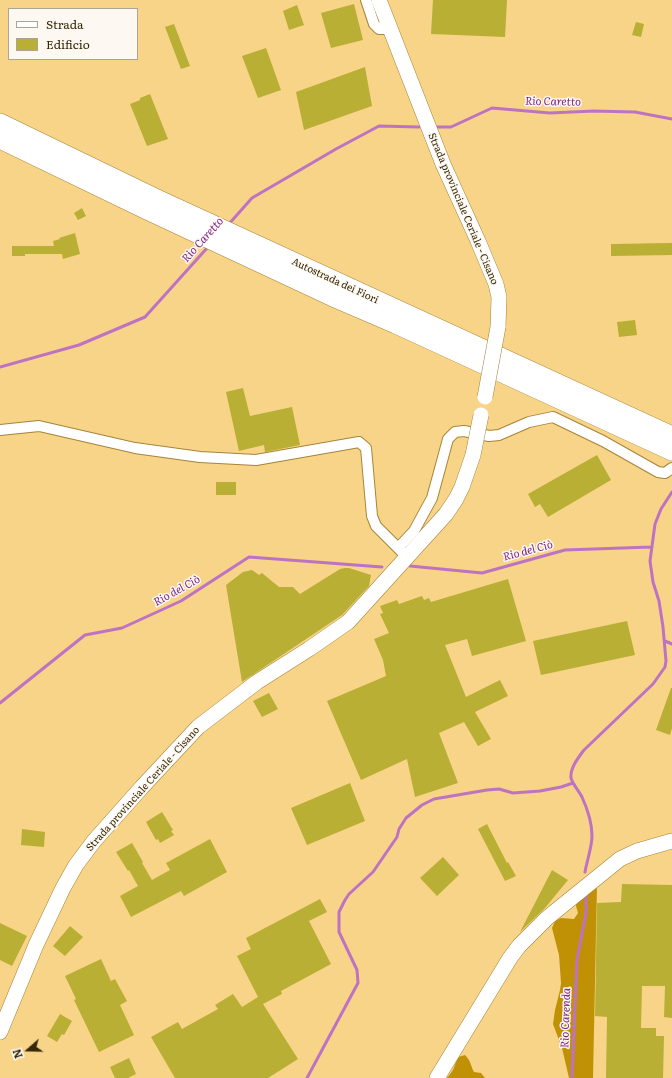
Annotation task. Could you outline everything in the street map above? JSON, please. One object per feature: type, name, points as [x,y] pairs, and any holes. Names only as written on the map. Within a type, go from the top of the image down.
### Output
[{"type":"highway","name":"Autostrada dei Fiori","points":[[0,123],[157,199],[672,436]]},
{"type":"highway","name":"Autostrada dei Fiori","points":[[0,139],[326,293],[672,451]]},
{"type":"main road","name":"Strada provinciale Ceriale - Cisano","points":[[0,1032],[36,945],[63,888],[76,865],[94,841],[198,727],[257,682],[348,622],[403,552],[446,514],[456,500],[462,487],[473,455],[481,415],[498,327],[499,298],[496,284],[443,164],[379,0]]},
{"type":"main road","points":[[437,1078],[510,958],[519,946],[547,918],[620,859],[637,851],[672,841]]},
{"type":"street","points":[[366,0],[374,24],[379,29],[390,29]]},
{"type":"street","points":[[0,430],[39,426],[135,448],[200,458],[256,460],[359,442],[366,448],[372,516],[376,526],[403,552],[432,498],[448,439],[455,432],[464,431],[489,436],[499,435],[529,422],[553,416],[603,441],[658,472],[665,473],[672,468]]},
{"type":"shaded area","points":[[597,885],[593,1078],[569,1078],[562,1048],[553,1024],[561,983],[559,955],[552,928],[555,921],[561,918],[574,919],[578,913],[576,906],[577,899]]},
{"type":"shaded area","points":[[465,1055],[474,1072],[481,1073],[485,1078],[447,1078],[453,1070],[458,1057]]},
{"type":"building","points":[[433,0],[507,0],[505,37],[431,34]]},
{"type":"building","points":[[354,4],[363,40],[331,48],[321,13]]},
{"type":"building","points":[[297,5],[304,25],[289,30],[283,11]]},
{"type":"building","points":[[636,22],[644,24],[641,37],[632,35]]},
{"type":"building","points":[[174,24],[190,66],[181,69],[165,27]]},
{"type":"building","points":[[266,48],[281,90],[258,98],[242,56]]},
{"type":"building","points":[[365,67],[372,106],[304,130],[296,92]]},
{"type":"building","points":[[150,94],[168,139],[147,146],[130,104]]},
{"type":"building","points":[[82,208],[86,216],[78,220],[74,213]]},
{"type":"building","points":[[75,233],[80,254],[63,259],[62,254],[25,254],[25,256],[12,256],[12,246],[54,246],[53,241]]},
{"type":"building","points":[[672,243],[672,255],[611,256],[611,244]]},
{"type":"building","points":[[635,320],[637,335],[619,337],[617,322]]},
{"type":"building","points":[[243,388],[250,416],[292,407],[300,445],[265,452],[264,445],[239,451],[226,392]]},
{"type":"building","points":[[597,455],[611,480],[548,517],[540,504],[535,507],[528,494]]},
{"type":"building","points":[[216,482],[236,482],[236,495],[216,495]]},
{"type":"building","points":[[345,568],[371,575],[369,586],[342,615],[242,682],[226,585],[243,572],[252,570],[259,575],[262,573],[279,587],[293,587],[300,594],[340,569]]},
{"type":"building","points":[[508,579],[526,641],[472,656],[467,639],[445,645],[466,697],[500,680],[508,696],[475,712],[491,739],[478,746],[464,722],[439,733],[458,783],[415,797],[407,759],[361,780],[327,701],[386,676],[383,660],[374,639],[389,633],[380,614],[383,613],[380,606],[397,600],[399,604],[422,596],[424,600],[429,598],[431,602]]},
{"type":"building","points":[[627,621],[635,655],[541,675],[533,641]]},
{"type":"building","points":[[671,688],[672,728],[670,735],[656,730]]},
{"type":"building","points":[[269,693],[278,709],[262,717],[253,701]]},
{"type":"building","points":[[350,783],[365,821],[307,845],[291,808]]},
{"type":"building","points":[[162,812],[173,830],[171,831],[174,835],[160,843],[158,839],[156,840],[146,822]]},
{"type":"building","points":[[487,824],[507,863],[508,862],[516,876],[505,881],[478,829]]},
{"type":"building","points":[[22,829],[45,832],[44,847],[21,845]]},
{"type":"building","points":[[210,839],[227,872],[184,896],[181,891],[131,917],[120,896],[138,886],[116,852],[132,843],[152,880],[170,870],[166,863]]},
{"type":"building","points":[[443,857],[459,875],[437,896],[420,878]]},
{"type":"building","points":[[552,870],[568,880],[545,908],[520,932]]},
{"type":"building","points":[[622,884],[672,885],[672,1018],[664,1017],[665,986],[642,986],[641,1028],[656,1028],[656,1036],[664,1036],[663,1078],[606,1078],[607,1017],[595,1016],[597,903],[621,902]]},
{"type":"building","points":[[320,899],[327,912],[309,921],[331,964],[281,991],[282,994],[263,1004],[298,1059],[268,1078],[175,1078],[151,1037],[178,1022],[182,1029],[218,1009],[215,1005],[233,994],[242,1007],[258,997],[237,956],[251,949],[246,938]]},
{"type":"building","points":[[0,923],[27,936],[12,966],[0,960]]},
{"type":"building","points":[[70,926],[83,937],[65,956],[53,946]]},
{"type":"building","points":[[101,959],[111,981],[115,979],[127,1001],[120,1005],[134,1035],[99,1052],[74,1000],[76,999],[65,976]]},
{"type":"building","points":[[60,1014],[72,1021],[64,1035],[62,1034],[57,1042],[47,1036]]},
{"type":"building","points":[[129,1058],[136,1074],[128,1078],[115,1078],[110,1067]]},
{"type":"waterway","name":"Rio Caretto","points":[[437,127],[451,127],[492,108],[550,113],[594,111],[635,112],[672,119]]},
{"type":"waterway","name":"Rio Caretto","points":[[228,225],[252,198],[379,126],[419,127]]},
{"type":"waterway","name":"Rio Caretto","points":[[0,367],[79,345],[145,317],[208,247]]},
{"type":"waterway","points":[[585,872],[592,840],[591,826],[584,801],[573,783],[571,774],[575,763],[584,750],[653,684],[665,667],[666,661],[663,627],[650,561],[655,524],[661,509],[672,492]]},
{"type":"waterway","name":"Rio del Ciò","points":[[410,566],[482,573],[565,550],[651,547]]},
{"type":"waterway","name":"Rio del Ciò","points":[[0,703],[85,635],[122,628],[181,601],[249,557],[382,567]]},
{"type":"waterway","points":[[665,641],[672,644]]},
{"type":"waterway","points":[[307,1078],[358,983],[357,970],[339,932],[339,912],[349,894],[373,872],[397,837],[399,829],[406,818],[422,805],[434,799],[499,789],[513,793],[540,791],[573,783]]},
{"type":"waterway","name":"Rio Carenda","points":[[572,1078],[577,960],[586,913],[586,897]]}]
